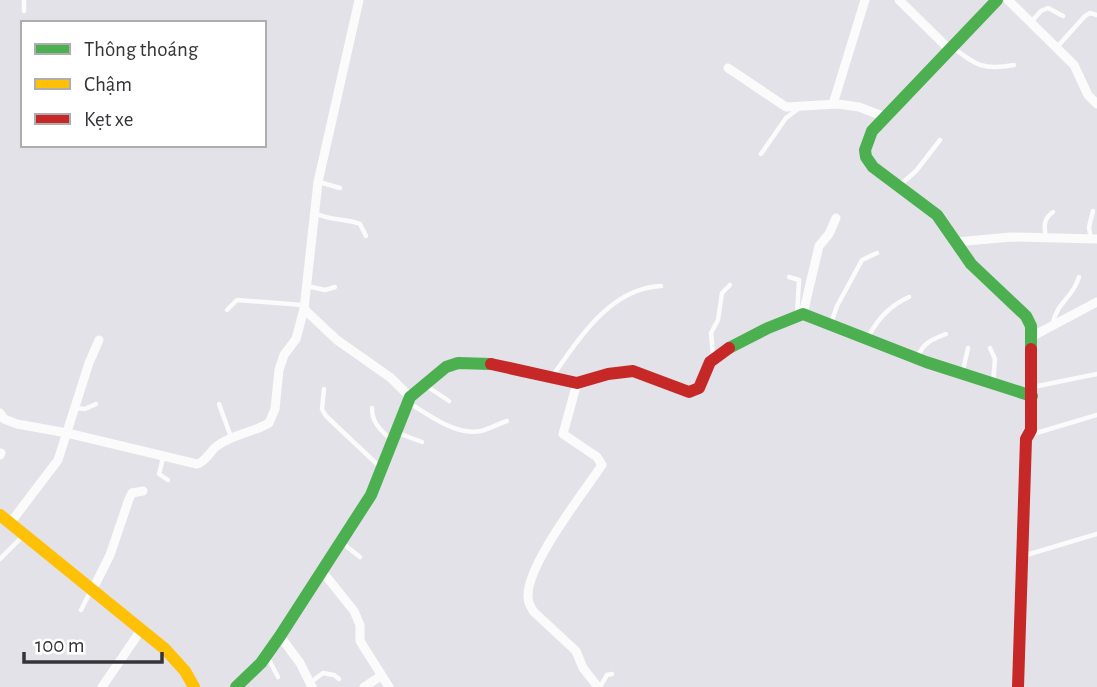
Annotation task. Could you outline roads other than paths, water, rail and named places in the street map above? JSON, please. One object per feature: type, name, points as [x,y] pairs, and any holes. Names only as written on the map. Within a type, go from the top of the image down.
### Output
[{"type":"street","points":[[0,413],[4,419],[17,424],[201,463],[211,450],[231,437],[262,427],[272,418],[279,370],[284,355],[296,339],[304,307],[318,181],[359,0]]},
{"type":"street","points":[[833,104],[865,0]]},
{"type":"street","points":[[899,0],[950,48]]},
{"type":"street","points":[[998,0],[885,117],[866,141],[866,158],[871,166],[937,215],[973,266],[1026,316],[1033,335],[1032,392],[1026,439],[1018,687]]},
{"type":"street","points":[[1008,0],[1074,65],[1088,95],[1097,104]]},
{"type":"street","points":[[728,68],[779,104],[793,108],[833,104],[859,107],[885,117]]},
{"type":"street","points":[[800,315],[819,246],[829,234],[836,218]]},
{"type":"street","points":[[956,242],[1011,237],[1094,240]]},
{"type":"street","points":[[1033,335],[1097,302]]},
{"type":"street","points":[[304,307],[337,340],[391,377],[409,400]]},
{"type":"street","points":[[236,687],[266,656],[371,495],[409,400],[446,367],[475,362],[577,383],[608,374],[633,371],[689,392],[696,391],[714,358],[785,319],[800,315],[831,323],[962,375],[1032,392]]},
{"type":"street","points":[[99,340],[58,460],[6,519],[141,630],[178,663],[195,686]]},
{"type":"street","points":[[577,383],[564,434],[597,457],[602,465],[548,546],[535,570],[527,595],[534,612],[576,651],[583,668],[599,687]]},
{"type":"street","points":[[92,588],[110,555],[132,493],[143,491]]},
{"type":"street","points":[[322,570],[354,611],[359,625],[360,641],[389,687]]},
{"type":"street","points":[[103,687],[141,630]]},
{"type":"street","points":[[280,636],[300,663],[311,685]]},
{"type":"street","points":[[364,687],[381,676]]},
{"type":"lane","points":[[24,0],[24,10]]},
{"type":"lane","points":[[1030,23],[1041,11],[1048,8],[1063,16]]},
{"type":"lane","points":[[1056,48],[1085,16],[1090,13],[1097,15]]},
{"type":"lane","points":[[950,48],[976,65],[997,68],[1014,65]]},
{"type":"lane","points":[[761,154],[786,118],[802,107]]},
{"type":"lane","points":[[899,185],[916,171],[940,140]]},
{"type":"lane","points":[[318,181],[340,188]]},
{"type":"lane","points":[[1093,211],[1089,227],[1094,240]]},
{"type":"lane","points":[[314,212],[326,219],[349,220],[360,224],[366,236]]},
{"type":"lane","points":[[1046,239],[1044,225],[1047,216],[1053,212]]},
{"type":"lane","points":[[831,323],[837,306],[862,260],[877,253]]},
{"type":"lane","points":[[789,276],[799,280],[800,315]]},
{"type":"lane","points":[[1053,324],[1056,309],[1072,295],[1079,278]]},
{"type":"lane","points":[[714,358],[711,333],[718,320],[722,293],[730,285]]},
{"type":"lane","points":[[306,286],[325,290],[335,287]]},
{"type":"lane","points":[[552,378],[570,351],[618,299],[633,291],[661,286]]},
{"type":"lane","points":[[867,338],[879,318],[899,301],[909,297]]},
{"type":"lane","points":[[227,310],[237,300],[304,307]]},
{"type":"lane","points":[[918,358],[920,348],[946,334]]},
{"type":"lane","points":[[962,375],[968,348]]},
{"type":"lane","points":[[990,348],[995,359],[993,384]]},
{"type":"lane","points":[[1032,392],[1097,374]]},
{"type":"lane","points":[[425,384],[449,401]]},
{"type":"lane","points":[[324,388],[321,409],[326,416],[383,470]]},
{"type":"lane","points":[[409,400],[452,428],[465,431],[481,431],[507,421]]},
{"type":"lane","points":[[75,408],[85,409],[96,404]]},
{"type":"lane","points":[[219,404],[231,437]]},
{"type":"lane","points":[[372,408],[372,418],[376,425],[395,437],[422,442]]},
{"type":"lane","points":[[1028,435],[1097,415]]},
{"type":"lane","points":[[163,457],[159,474],[168,480]]},
{"type":"lane","points":[[0,559],[26,534]]},
{"type":"lane","points":[[1022,556],[1097,534]]},
{"type":"lane","points":[[340,542],[360,557]]},
{"type":"lane","points":[[81,610],[92,588]]},
{"type":"lane","points":[[266,656],[278,677]]},
{"type":"lane","points":[[311,685],[323,673],[339,679]]},
{"type":"lane","points":[[599,687],[607,675],[612,674]]}]
